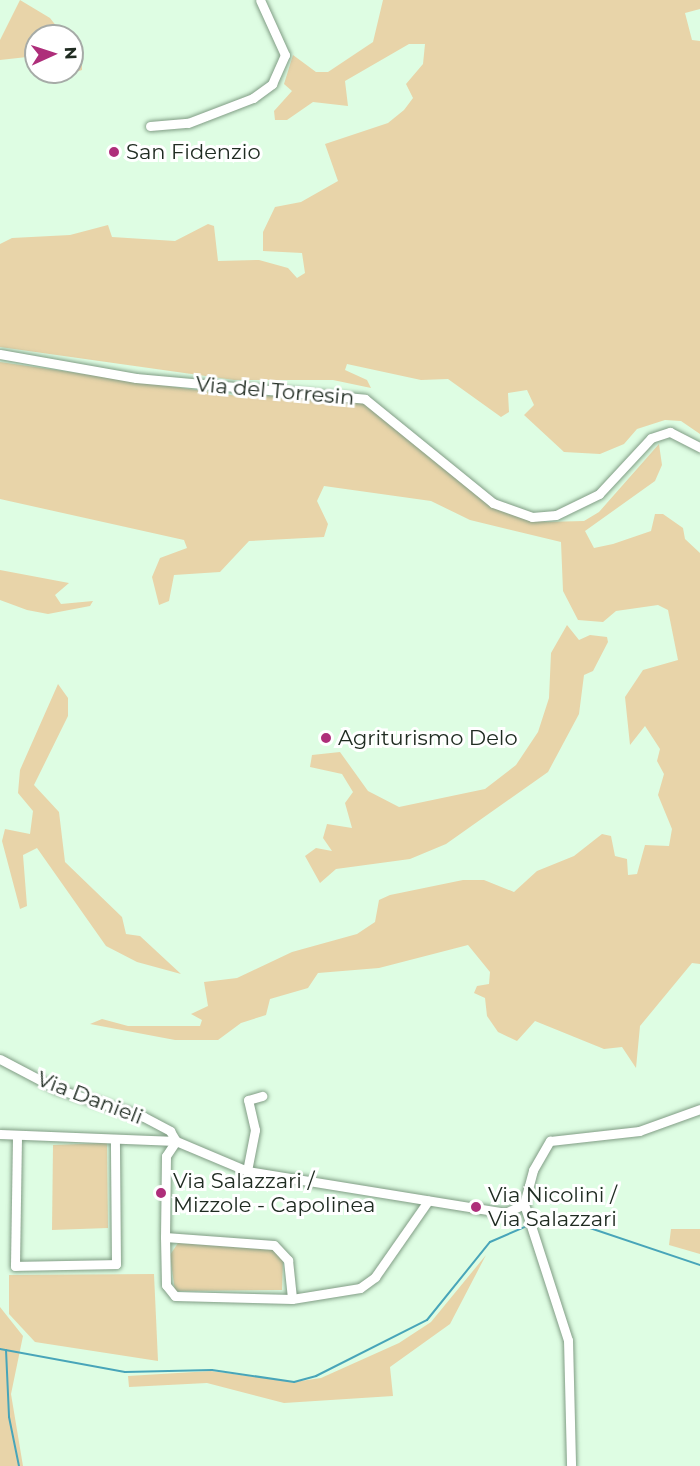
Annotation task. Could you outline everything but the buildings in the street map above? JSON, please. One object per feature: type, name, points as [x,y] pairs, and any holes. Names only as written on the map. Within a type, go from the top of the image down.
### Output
[{"type":"street","points":[[150,126],[188,123],[253,98],[272,84],[285,55],[260,0]]},
{"type":"street","name":"Via del Torresin","points":[[0,354],[135,378],[364,399],[494,503],[549,517],[600,494],[651,438],[670,432],[700,447]]},
{"type":"street","name":"Via Danieli","points":[[0,1059],[57,1089],[144,1117],[170,1131],[176,1142]]},
{"type":"street","points":[[247,1171],[255,1131],[248,1100],[262,1096]]},
{"type":"street","points":[[571,1466],[568,1340],[526,1207],[533,1170],[550,1141],[639,1131],[700,1109]]},
{"type":"street","points":[[0,1134],[17,1137],[176,1142],[247,1171],[505,1213],[526,1207]]},
{"type":"street","points":[[17,1137],[15,1266],[116,1264],[115,1139]]},
{"type":"street","points":[[176,1142],[166,1156],[165,1237],[166,1285],[175,1296],[291,1299],[360,1288],[375,1277],[428,1201]]},
{"type":"street","points":[[165,1237],[274,1245],[288,1260],[291,1299]]},
{"type":"shaded area","points":[[20,0],[50,18],[55,24],[24,24],[24,57],[0,60],[0,40]]},
{"type":"shaded area","points":[[383,0],[700,0],[700,9],[685,13],[692,40],[700,41],[700,434],[681,421],[665,420],[637,429],[624,444],[600,454],[564,452],[524,415],[534,405],[527,390],[508,393],[509,412],[501,417],[448,379],[421,380],[347,364],[345,370],[367,380],[371,388],[333,380],[234,380],[0,347],[0,244],[12,238],[70,235],[108,225],[112,237],[175,241],[208,224],[214,226],[218,261],[259,260],[288,268],[297,278],[305,273],[302,253],[263,251],[263,232],[275,207],[301,202],[338,181],[325,144],[388,123],[404,110],[413,98],[406,84],[423,64],[425,44],[409,44],[345,81],[348,106],[313,102],[287,120],[275,120],[274,111],[292,91],[284,84],[293,55],[316,72],[328,72],[373,42]]},
{"type":"shaded area","points":[[0,362],[238,396],[338,395],[371,402],[489,497],[545,522],[584,521],[599,512],[659,444],[662,465],[655,481],[585,531],[594,548],[613,544],[651,531],[655,514],[663,514],[683,528],[685,539],[700,553],[700,964],[692,963],[640,1026],[636,1068],[622,1047],[604,1049],[535,1021],[517,1041],[498,1032],[487,1016],[485,998],[474,993],[477,986],[489,984],[490,972],[468,945],[379,968],[318,973],[308,988],[270,999],[266,1015],[241,1023],[218,1040],[175,1040],[90,1024],[102,1019],[128,1026],[200,1026],[202,1020],[191,1014],[208,1006],[204,982],[237,978],[292,952],[357,934],[375,922],[379,900],[390,895],[463,880],[484,880],[514,892],[537,871],[574,856],[602,834],[611,836],[615,856],[627,859],[628,875],[637,874],[645,845],[669,846],[672,829],[658,795],[664,774],[657,761],[660,749],[645,726],[630,745],[625,697],[643,670],[678,660],[668,610],[658,605],[616,611],[603,622],[578,620],[563,591],[561,542],[470,520],[431,501],[324,486],[317,501],[328,524],[324,537],[249,541],[220,572],[174,575],[169,601],[159,605],[152,577],[160,558],[187,548],[184,540],[0,499]]},
{"type":"shaded area","points":[[0,570],[69,583],[55,595],[61,604],[93,601],[90,606],[48,614],[27,610],[0,600]]},
{"type":"shaded area","points":[[567,625],[579,640],[590,635],[607,637],[608,642],[593,671],[584,675],[579,714],[548,772],[446,844],[410,859],[336,869],[320,883],[305,856],[316,848],[332,851],[323,838],[327,824],[352,828],[345,803],[353,792],[342,774],[310,767],[312,755],[340,752],[368,791],[399,807],[485,789],[516,765],[538,732],[549,698],[551,653]]},
{"type":"shaded area","points":[[58,684],[68,698],[68,716],[34,785],[59,812],[65,862],[122,917],[126,934],[140,936],[181,974],[137,962],[106,946],[37,848],[23,855],[27,906],[20,909],[2,841],[5,829],[30,834],[33,811],[18,793],[20,770]]},
{"type":"shaded area","points":[[107,1143],[108,1228],[52,1230],[53,1145]]},
{"type":"shaded area","points":[[671,1229],[700,1229],[700,1254],[669,1245]]},
{"type":"shaded area","points":[[178,1243],[274,1250],[283,1260],[282,1290],[175,1291],[170,1255]]},
{"type":"shaded area","points":[[486,1255],[450,1324],[390,1367],[393,1396],[284,1403],[207,1383],[129,1387],[128,1376],[211,1371],[294,1382],[321,1378],[399,1343],[431,1322]]},
{"type":"shaded area","points":[[154,1274],[158,1361],[35,1342],[9,1314],[9,1275]]},
{"type":"shaded area","points":[[0,1307],[23,1336],[11,1394],[23,1466],[0,1466]]},
{"type":"waterway","points":[[533,1225],[578,1224],[700,1265]]},
{"type":"waterway","points":[[0,1349],[125,1372],[212,1370],[294,1382],[316,1376],[427,1320],[490,1242],[527,1226]]},
{"type":"waterway","points":[[6,1350],[9,1417],[19,1466]]},
{"type":"place","name":"San Fidenzio","points":[[114,152]]},
{"type":"place","name":"Agriturismo Delo","points":[[326,738]]},
{"type":"place","name":"Via Salazzari / Mizzole - Capolinea","points":[[161,1193]]},
{"type":"place","name":"Via Nicolini / Via Salazzari","points":[[476,1207]]}]
